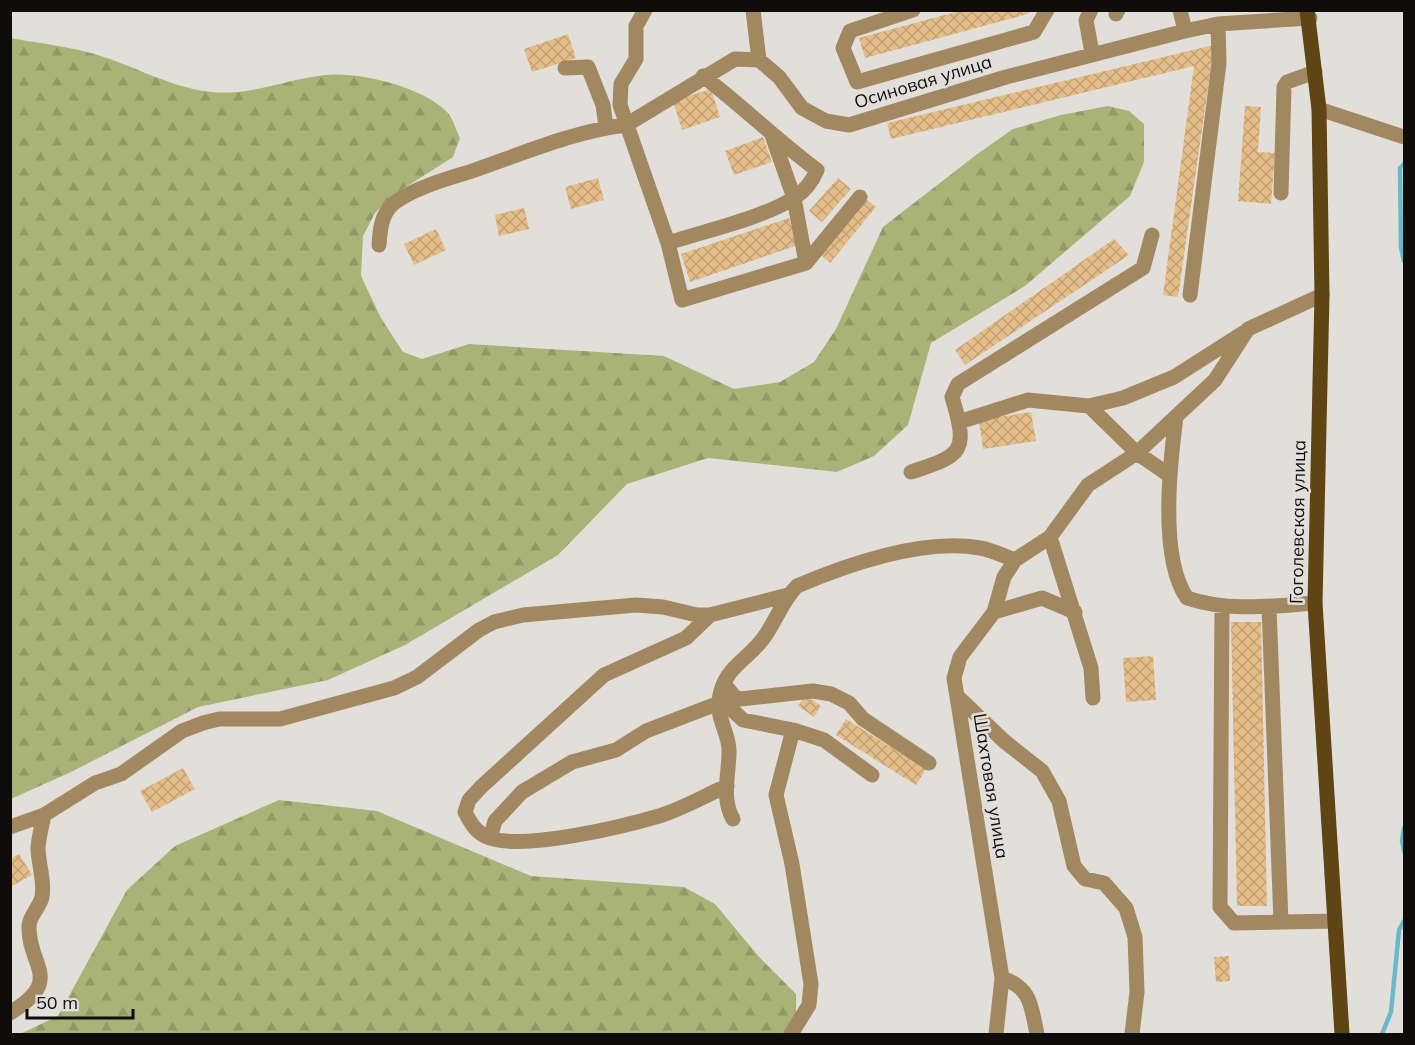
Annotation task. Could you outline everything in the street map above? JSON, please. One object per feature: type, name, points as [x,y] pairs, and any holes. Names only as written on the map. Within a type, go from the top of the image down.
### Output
[{"type":"main road","name":"Гоголевская улица","points":[[1308,14],[1319,109],[1322,295],[1316,603],[1342,1035]]},
{"type":"street","points":[[645,10],[636,26],[636,59],[621,84],[620,105],[668,243],[682,300],[806,264],[860,197]]},
{"type":"street","points":[[379,245],[380,224],[393,205],[419,189],[606,127],[626,125],[703,76],[735,59],[759,60],[753,10]]},
{"type":"street","points":[[913,10],[850,31],[843,48],[857,82],[1034,32],[1047,10]]},
{"type":"street","points":[[1091,10],[1086,21],[1092,53]]},
{"type":"street","points":[[1180,10],[1185,31]]},
{"type":"street","name":"Осиновая улица","points":[[759,60],[779,78],[802,108],[826,121],[849,125],[1092,53],[1252,16],[1308,14]]},
{"type":"street","points":[[1190,295],[1219,63],[1218,24]]},
{"type":"street","points":[[565,68],[588,67],[603,105],[606,127]]},
{"type":"street","points":[[1281,194],[1284,87],[1287,82],[1315,72]]},
{"type":"street","points":[[668,243],[764,211],[794,198],[811,183],[817,170],[773,138],[734,100],[703,76]]},
{"type":"street","points":[[1319,109],[1404,137]]},
{"type":"street","points":[[773,138],[794,198],[806,264]]},
{"type":"street","points":[[910,472],[950,459],[960,446],[959,422],[952,397],[958,384],[1143,268],[1152,235]]},
{"type":"street","points":[[959,422],[1028,400],[1089,406],[1123,398],[1174,377],[1248,329],[1322,295]]},
{"type":"street","points":[[733,819],[726,807],[730,747],[721,726],[719,703],[724,684],[730,671],[741,658],[758,647],[788,595],[797,586],[826,573],[869,560],[930,547],[980,548],[1015,560],[1050,537],[1088,485],[1137,453],[1215,381],[1248,329]]},
{"type":"street","points":[[1089,406],[1137,453],[1169,475]]},
{"type":"street","points":[[1176,417],[1169,475],[1172,551],[1179,587],[1187,598],[1222,606],[1269,607],[1316,603]]},
{"type":"street","points":[[1050,537],[1091,668],[1093,698]]},
{"type":"street","name":"Шахтовая улица","points":[[996,1035],[1002,978],[954,673],[960,657],[994,612],[1004,577],[1015,560]]},
{"type":"street","points":[[10,827],[44,815],[95,783],[121,774],[182,731],[219,719],[280,719],[394,688],[417,677],[479,630],[494,622],[523,615],[636,605],[710,615],[788,595]]},
{"type":"street","points":[[994,612],[1042,598],[1075,612]]},
{"type":"street","points":[[1222,606],[1220,907],[1234,923],[1335,921]]},
{"type":"street","points":[[1269,607],[1281,922]]},
{"type":"street","points":[[710,615],[686,638],[604,675],[481,787],[469,800],[465,812],[473,828],[490,838],[536,842],[619,827],[661,816],[727,786]]},
{"type":"street","points":[[724,684],[729,707],[743,720],[793,730],[824,740],[872,775]]},
{"type":"street","points":[[724,684],[735,697],[740,699],[813,690],[831,693],[849,703],[863,719],[929,764]]},
{"type":"street","points":[[957,696],[1004,741],[1042,771],[1059,801],[1074,866],[1085,879],[1104,884],[1126,908],[1135,937],[1137,992],[1132,1035]]},
{"type":"street","points":[[490,838],[495,821],[522,792],[572,762],[616,750],[646,731],[719,703]]},
{"type":"street","points":[[791,1035],[808,1005],[811,984],[792,864],[776,795],[793,730]]},
{"type":"street","points":[[10,1013],[35,993],[41,977],[39,960],[30,938],[29,923],[41,900],[43,882],[38,847],[44,815]]},
{"type":"street","points":[[1002,978],[1027,993],[1037,1035]]},
{"type":"green space","points":[[10,38],[91,53],[196,90],[240,92],[311,77],[339,74],[372,78],[408,88],[437,104],[450,115],[460,138],[453,157],[392,196],[375,213],[363,236],[361,276],[381,318],[403,352],[422,359],[469,344],[664,356],[734,389],[780,382],[814,362],[836,329],[883,227],[1013,129],[1061,115],[1108,106],[1129,111],[1144,124],[1144,162],[1130,196],[1025,286],[931,343],[908,425],[874,456],[837,472],[708,458],[627,484],[558,555],[405,645],[328,680],[198,707],[71,772],[11,799]]},
{"type":"green space","points":[[279,800],[377,811],[531,876],[684,887],[715,904],[760,958],[796,994],[796,1034],[20,1034],[58,1016],[127,890],[175,846]]},
{"type":"building","points":[[963,10],[1031,10],[1028,14],[865,58],[859,38]]},
{"type":"building","points":[[568,34],[576,58],[532,72],[524,49]]},
{"type":"building","points":[[1214,45],[1178,297],[1163,295],[1194,66],[891,139],[887,123]]},
{"type":"building","points":[[711,89],[720,117],[682,130],[673,101]]},
{"type":"building","points":[[1245,106],[1261,107],[1258,152],[1275,153],[1271,204],[1238,201]]},
{"type":"building","points":[[763,137],[772,162],[734,175],[725,151]]},
{"type":"building","points":[[598,178],[604,200],[571,209],[565,187]]},
{"type":"building","points":[[838,178],[851,189],[822,222],[809,211]]},
{"type":"building","points":[[867,200],[876,207],[830,263],[821,255]]},
{"type":"building","points":[[524,208],[529,229],[499,236],[495,215]]},
{"type":"building","points":[[789,218],[798,245],[690,282],[681,254]]},
{"type":"building","points":[[436,229],[446,250],[414,265],[404,244]]},
{"type":"building","points":[[1114,239],[1129,255],[965,365],[955,350]]},
{"type":"building","points":[[1031,412],[1036,441],[983,449],[979,420]]},
{"type":"building","points":[[1231,622],[1261,622],[1267,906],[1237,906]]},
{"type":"building","points":[[1153,656],[1156,700],[1126,702],[1123,658]]},
{"type":"building","points":[[805,695],[821,706],[814,717],[798,706]]},
{"type":"building","points":[[846,719],[926,769],[916,785],[836,735]]},
{"type":"building","points":[[183,768],[195,789],[152,812],[140,791]]},
{"type":"building","points":[[19,854],[32,875],[10,887],[10,859]]},
{"type":"building","points":[[1229,956],[1230,981],[1216,982],[1214,957]]},
{"type":"waterway","points":[[1404,164],[1400,168],[1401,248],[1404,261]]},
{"type":"waterway","points":[[1404,828],[1402,841],[1404,851]]},
{"type":"waterway","points":[[1382,1034],[1391,1012],[1399,930],[1404,921]]}]
